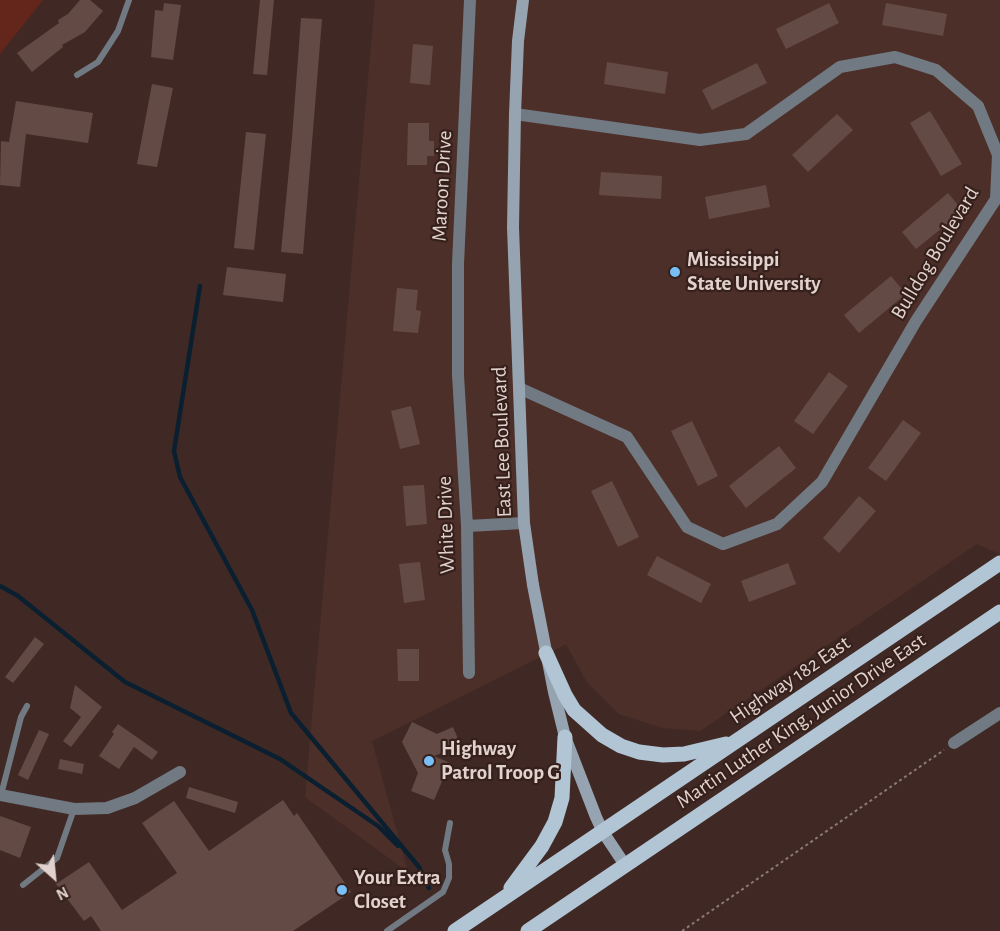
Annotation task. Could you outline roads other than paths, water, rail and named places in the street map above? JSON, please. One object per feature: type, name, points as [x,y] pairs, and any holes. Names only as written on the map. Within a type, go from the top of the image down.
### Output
[{"type":"main road","name":"Highway 182 East","points":[[455,931],[1000,563]]},
{"type":"main road","name":"Martin Luther King, Junior Drive East","points":[[528,931],[1000,612]]},
{"type":"main road","points":[[546,653],[574,710],[602,735],[621,746],[639,752],[673,755],[734,742]]},
{"type":"main road","points":[[500,901],[542,846],[555,822],[562,798],[566,737]]},
{"type":"street","name":"Maroon Drive","points":[[458,375],[458,264],[470,0]]},
{"type":"street","name":"East Lee Boulevard","points":[[523,0],[515,114],[513,227],[524,523],[532,585],[566,737],[603,832],[625,865]]},
{"type":"street","name":"Bulldog Boulevard","points":[[515,114],[700,140],[746,134],[840,68],[895,57],[936,70],[978,106],[998,155],[996,199],[916,321],[822,482],[777,525],[723,544],[687,527],[627,436],[519,388]]},
{"type":"street","name":"White Drive","points":[[458,375],[467,526],[469,673]]},
{"type":"street","points":[[467,526],[524,523]]},
{"type":"street","points":[[954,743],[1000,712]]},
{"type":"street","points":[[0,795],[74,809],[107,808],[153,789],[180,772]]},
{"type":"lane","points":[[77,75],[98,62],[118,31],[129,0]]},
{"type":"lane","points":[[0,795],[21,717],[27,706]]},
{"type":"lane","points":[[23,885],[57,858],[74,809]]},
{"type":"lane","points":[[387,931],[442,891],[449,878],[449,864],[445,850],[450,823]]},
{"type":"waterway","points":[[200,286],[174,451],[180,477],[252,610],[291,713],[419,867],[429,888]]},
{"type":"waterway","points":[[0,586],[18,596],[125,682],[280,759],[378,826],[398,846]]},
{"type":"place","name":"Mississippi State University","points":[[675,272]]},
{"type":"place","name":"Highway Patrol Troop G","points":[[429,761]]},
{"type":"place","name":"Your Extra Closet","points":[[342,890]]}]
